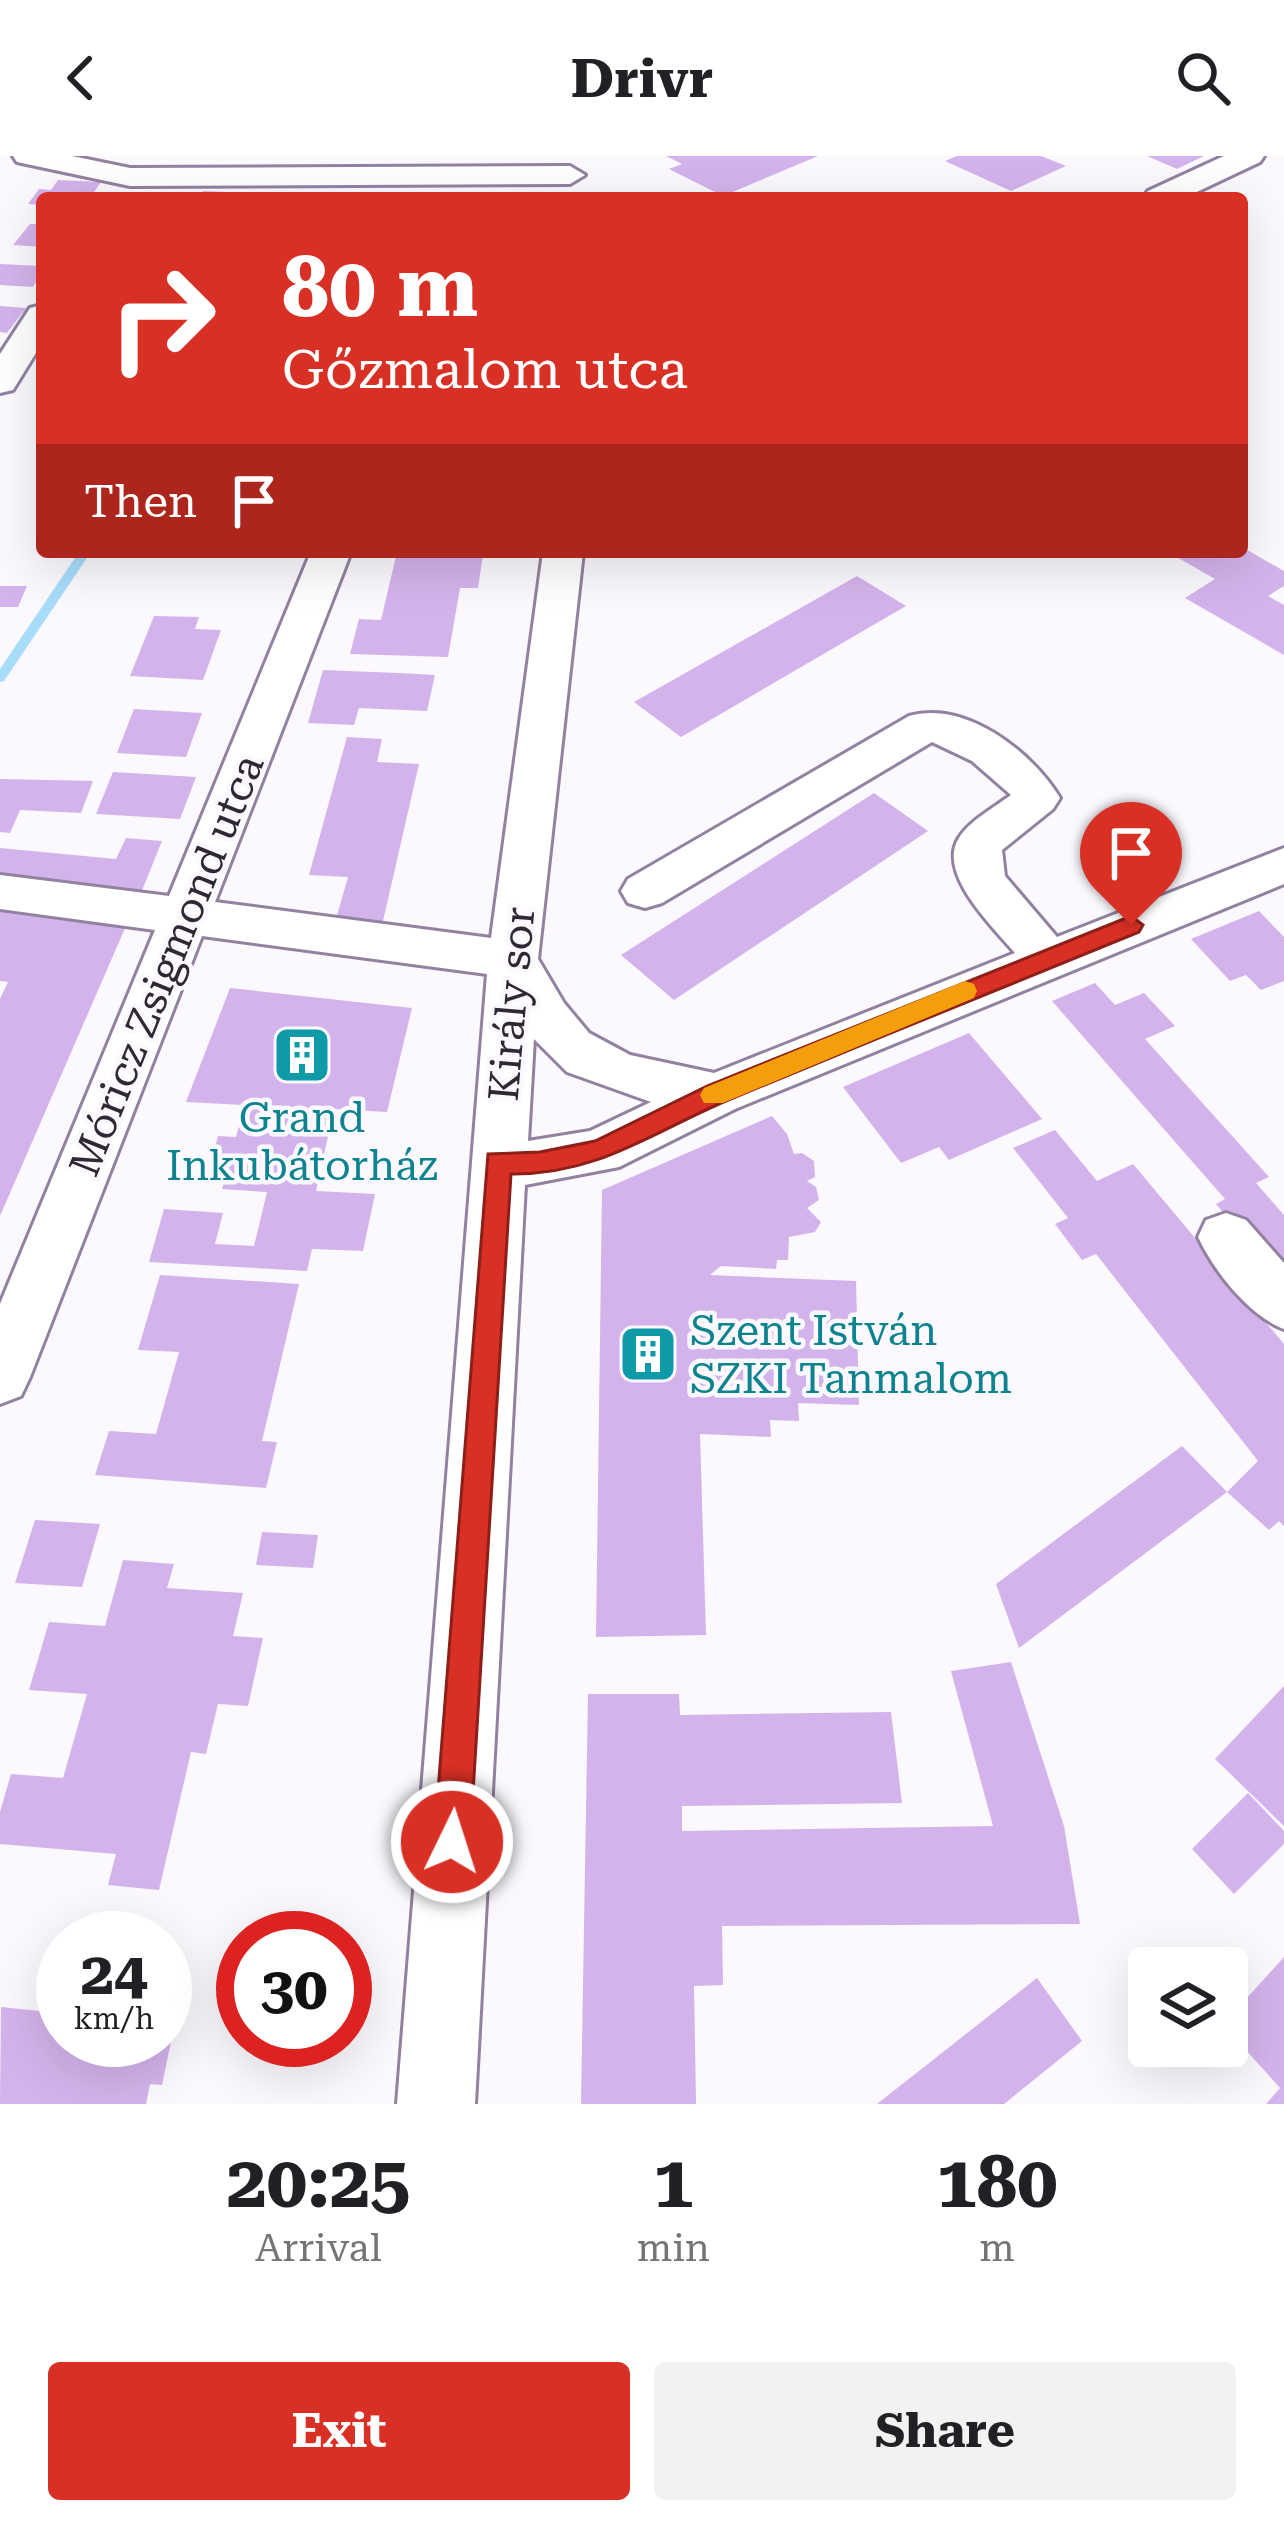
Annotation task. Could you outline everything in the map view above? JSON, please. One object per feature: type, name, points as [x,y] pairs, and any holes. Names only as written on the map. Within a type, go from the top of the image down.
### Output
[{"type":"street","points":[[28,156],[130,177],[476,187],[572,176]]},
{"type":"street","points":[[1172,192],[1249,156]]},
{"type":"street","points":[[0,382],[36,325]]},
{"type":"street","name":"Móricz Zsigmond utca","points":[[0,1377],[329,558]]},
{"type":"street","name":"Király sor","points":[[436,2104],[513,958],[562,558]]},
{"type":"street","points":[[645,891],[925,726],[948,728],[1015,772],[1037,798],[978,845],[978,868],[982,881],[1046,957]]},
{"type":"street","points":[[498,1162],[540,1163],[600,1151],[716,1094],[1046,957],[1274,882]]},
{"type":"street","points":[[0,892],[513,958],[550,1023],[573,1050],[645,1079],[716,1094]]},
{"type":"street","points":[[1226,1237],[1284,1304]]},
{"type":"building","points":[[666,156],[818,156],[732,192],[715,192],[669,169],[682,164]]},
{"type":"building","points":[[957,156],[1041,156],[1066,166],[1011,191],[945,161]]},
{"type":"building","points":[[1147,156],[1204,156],[1177,169]]},
{"type":"building","points":[[58,180],[101,182],[94,192],[37,192],[51,190]]},
{"type":"building","points":[[30,224],[36,224],[36,247],[13,245]]},
{"type":"building","points":[[0,264],[36,266],[33,287],[0,285]]},
{"type":"building","points":[[0,306],[26,308],[7,333],[0,332]]},
{"type":"building","points":[[1248,550],[1284,571],[1284,586],[1268,596],[1284,605],[1284,655],[1185,598],[1215,579],[1178,558],[1248,558]]},
{"type":"building","points":[[396,558],[483,558],[478,588],[460,588],[448,657],[350,654],[359,619],[381,620]]},
{"type":"building","points":[[857,576],[906,606],[681,737],[634,702]]},
{"type":"building","points":[[0,586],[27,586],[18,607],[0,607]]},
{"type":"building","points":[[154,616],[199,617],[195,629],[221,630],[203,680],[130,676]]},
{"type":"building","points":[[323,670],[435,675],[427,711],[359,708],[354,725],[308,723]]},
{"type":"building","points":[[134,709],[202,713],[186,757],[117,753]]},
{"type":"building","points":[[347,737],[382,739],[377,762],[419,764],[383,921],[336,919],[348,877],[309,875]]},
{"type":"building","points":[[113,772],[196,777],[180,819],[96,814]]},
{"type":"building","points":[[0,779],[93,781],[81,813],[20,810],[10,833],[0,832]]},
{"type":"building","points":[[874,793],[928,831],[674,1000],[621,955]]},
{"type":"building","points":[[126,838],[162,841],[141,893],[0,880],[0,848],[116,859]]},
{"type":"building","points":[[0,905],[129,919],[0,1216],[0,999],[8,982],[0,981]]},
{"type":"building","points":[[1259,911],[1284,937],[1284,981],[1261,990],[1246,975],[1230,981],[1191,939]]},
{"type":"building","points":[[1095,983],[1115,1005],[1144,993],[1175,1026],[1145,1039],[1269,1177],[1256,1183],[1284,1215],[1284,1285],[1216,1204],[1225,1199],[1052,1001]]},
{"type":"building","points":[[230,988],[412,1008],[387,1112],[334,1109],[316,1191],[375,1194],[363,1251],[312,1249],[307,1271],[149,1262],[164,1209],[223,1213],[215,1244],[254,1246],[267,1192],[222,1189],[228,1169],[209,1169],[218,1136],[236,1137],[244,1105],[186,1102]]},
{"type":"building","points":[[969,1033],[1042,1119],[949,1160],[939,1147],[901,1163],[843,1087]]},
{"type":"building","points":[[772,1116],[787,1134],[794,1154],[814,1161],[815,1177],[807,1181],[816,1187],[819,1200],[807,1208],[821,1222],[815,1232],[789,1237],[788,1260],[777,1260],[776,1269],[721,1266],[710,1275],[856,1281],[859,1405],[798,1403],[799,1421],[770,1420],[771,1437],[700,1434],[706,1635],[596,1637],[602,1190]]},
{"type":"building","points":[[1055,1130],[1097,1181],[1133,1164],[1284,1344],[1284,1526],[1279,1521],[1269,1530],[1227,1492],[1258,1461],[1096,1254],[1082,1260],[1055,1224],[1068,1218],[1013,1148]]},
{"type":"building","points":[[160,1275],[299,1284],[262,1441],[277,1442],[266,1488],[95,1475],[109,1431],[156,1434],[179,1352],[138,1350]]},
{"type":"building","points":[[1182,1446],[1227,1492],[1019,1648],[996,1584]]},
{"type":"building","points":[[35,1520],[100,1524],[82,1587],[15,1583]]},
{"type":"building","points":[[262,1532],[318,1535],[313,1568],[256,1565]]},
{"type":"building","points":[[123,1560],[174,1564],[167,1588],[243,1593],[233,1636],[263,1638],[248,1706],[218,1704],[206,1754],[191,1752],[159,1890],[108,1885],[116,1854],[0,1844],[0,1812],[11,1774],[63,1778],[87,1694],[29,1690],[49,1622],[105,1626]]},
{"type":"building","points":[[1011,1662],[1064,1826],[1080,1924],[722,1926],[723,1985],[694,1986],[696,2104],[581,2104],[588,1694],[679,1694],[680,1715],[891,1712],[902,1803],[682,1806],[682,1831],[993,1826],[951,1671]]},
{"type":"building","points":[[1284,1686],[1284,1826],[1215,1759]]},
{"type":"building","points":[[1248,1793],[1284,1831],[1284,1844],[1234,1894],[1192,1849]]},
{"type":"building","points":[[1284,1957],[1284,2104],[1266,2104],[1280,2088],[1248,2052],[1248,1997]]},
{"type":"building","points":[[1037,1978],[1082,2041],[1004,2104],[877,2104]]},
{"type":"building","points":[[1,2007],[36,2011],[36,2067],[166,2067],[162,2085],[150,2084],[146,2104],[0,2104]]},
{"type":"waterway","points":[[0,678],[81,558]]},
{"type":"slow traffic","points":[[713,1095],[965,991]]},
{"type":"place","name":"Grand Inkubátorház","points":[[302,1055]]},
{"type":"place","name":"Szent István SZKI Tanmalom","points":[[648,1354]]},
{"type":"route","points":[[452,1842],[498,1162],[540,1163],[600,1151],[716,1094],[1131,925]]}]
